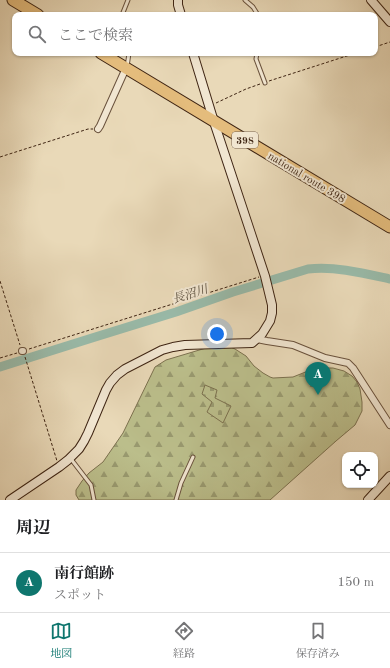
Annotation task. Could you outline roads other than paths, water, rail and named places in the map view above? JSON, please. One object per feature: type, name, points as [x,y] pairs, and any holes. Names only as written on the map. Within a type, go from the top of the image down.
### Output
[{"type":"highway","points":[[13,0],[33,12]]},
{"type":"highway","name":"national route 398","points":[[106,56],[390,227]]},
{"type":"street","points":[[178,0],[180,12]]},
{"type":"street","points":[[371,0],[390,22]]},
{"type":"street","points":[[10,500],[59,467],[71,458],[79,449],[110,383],[125,369],[162,350],[173,347],[252,343],[258,339],[270,321],[272,305],[265,276],[194,56]]},
{"type":"street","points":[[98,129],[126,68]]},
{"type":"street","points":[[258,339],[293,345],[325,358],[348,363],[353,368],[390,425]]},
{"type":"street","points":[[368,500],[390,476]]},
{"type":"lane","points":[[123,12],[128,0]]},
{"type":"lane","points":[[245,0],[253,7],[256,12]]},
{"type":"lane","points":[[126,68],[129,56]]},
{"type":"lane","points":[[256,56],[256,59],[265,83]]},
{"type":"lane","points":[[71,458],[91,485],[94,500]]},
{"type":"lane","points":[[176,500],[181,483],[193,458]]},
{"type":"waterway","name":"長沼川","points":[[0,367],[308,269],[339,269],[390,279]]},
{"type":"place","name":"南行館跡","points":[[318,395]]}]
